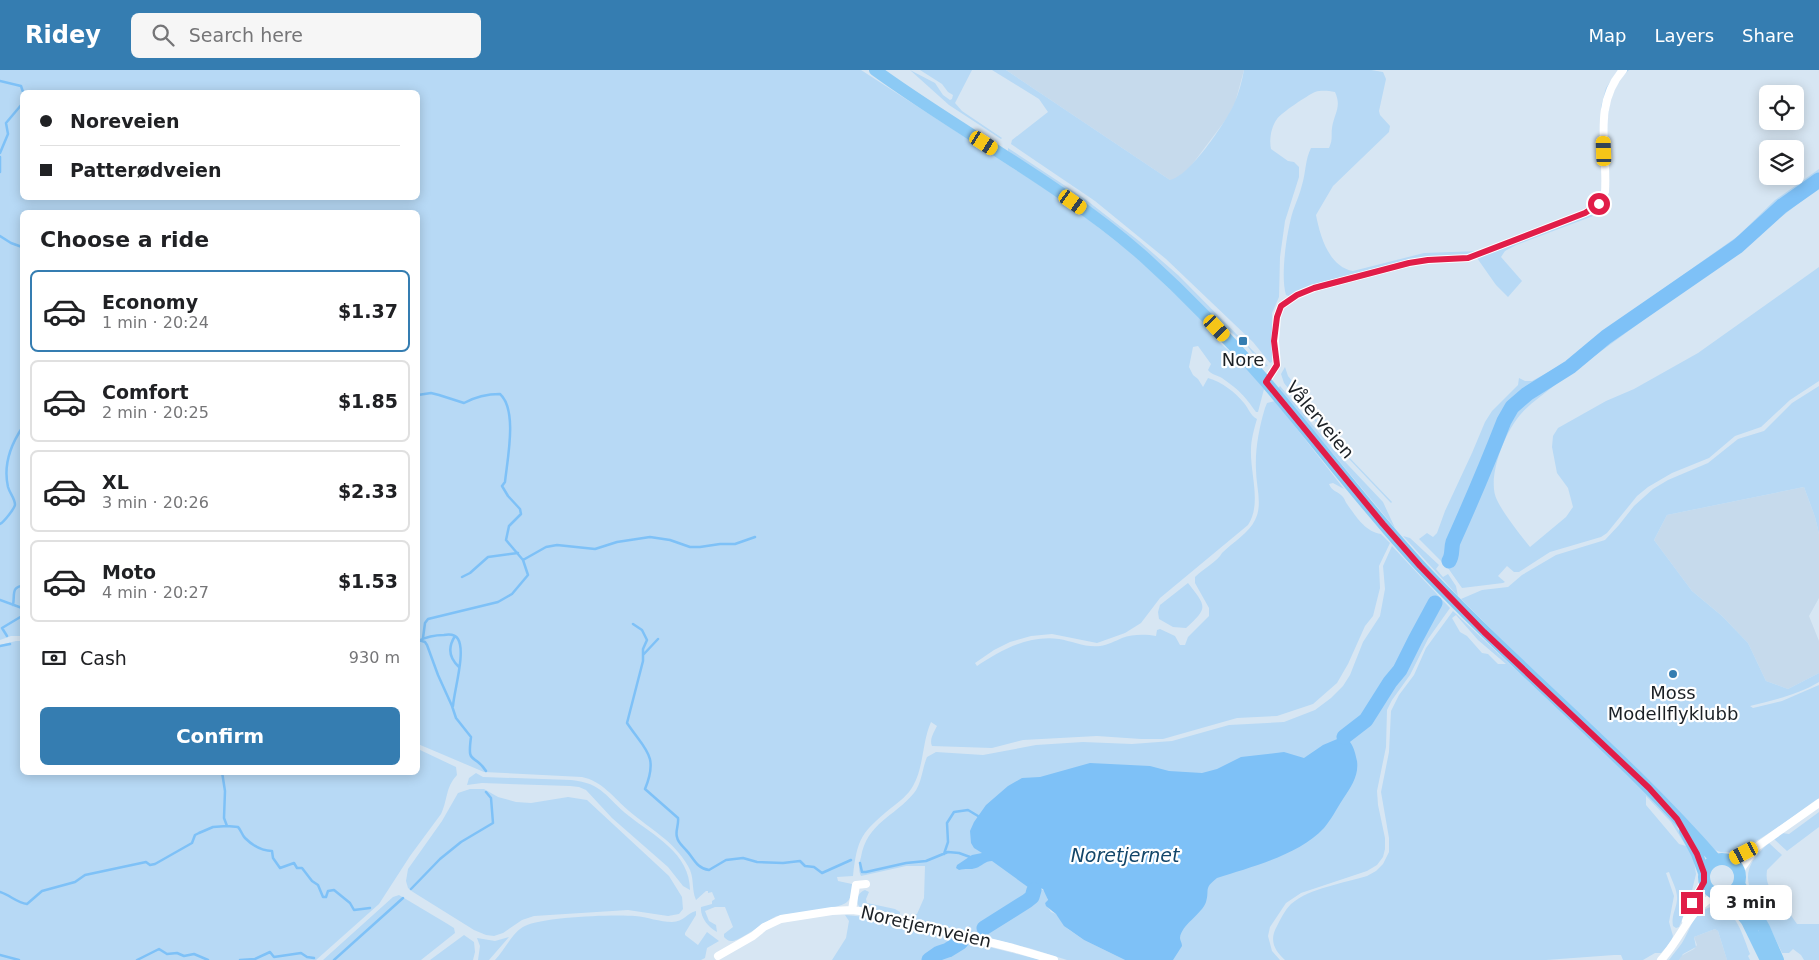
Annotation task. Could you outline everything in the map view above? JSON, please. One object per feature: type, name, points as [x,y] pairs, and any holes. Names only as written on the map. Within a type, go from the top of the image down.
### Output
[{"type":"main road","name":"Vålerveien","points":[[875,70],[940,115],[1061,193],[1110,230],[1174,285],[1229,340],[1383,524],[1461,610],[1649,788],[1677,819],[1723,860]]},
{"type":"main road","name":"Vålerveien","points":[[1677,819],[1697,854],[1704,878]]},
{"type":"main road","points":[[1766,960],[1747,921],[1721,895],[1709,890],[1704,878],[1708,864],[1723,860],[1736,865],[1739,878],[1778,960]]},
{"type":"main road","points":[[1721,895],[1734,891],[1739,878]]},
{"type":"street","points":[[1266,382],[1277,365],[1274,341],[1276,323],[1281,306],[1297,295],[1314,288],[1409,263],[1468,258],[1596,208],[1605,192],[1605,102],[1611,86],[1623,70]]},
{"type":"street","points":[[1723,860],[1758,846],[1819,803]]},
{"type":"street","points":[[1739,878],[1745,862],[1758,846]]},
{"type":"street","points":[[1685,925],[1692,903],[1704,878]]},
{"type":"street","points":[[852,910],[856,886],[866,884]]},
{"type":"street","points":[[1661,960],[1699,907],[1721,895]]},
{"type":"street","name":"Noretjernveien","points":[[718,956],[774,921],[832,911],[852,910],[907,917],[1054,960]]},
{"type":"shaded area","points":[[0,70],[861,70],[1070,205],[1136,257],[1203,321],[1219,342],[1246,366],[1264,389],[1258,412],[1256,412],[1237,390],[1208,370],[1211,364],[1198,346],[1193,347],[1189,367],[1203,387],[1208,378],[1223,385],[1246,405],[1251,414],[1257,419],[1251,450],[1255,498],[1252,517],[1248,525],[1160,598],[1141,623],[1125,633],[1097,643],[1052,634],[1031,636],[1010,642],[994,650],[975,663],[977,666],[1005,649],[1036,639],[1059,639],[1084,645],[1100,646],[1130,636],[1156,636],[1157,630],[1160,629],[1175,636],[1180,645],[1185,645],[1188,637],[1209,616],[1209,608],[1195,583],[1195,577],[1245,533],[1255,520],[1259,508],[1256,454],[1259,431],[1267,403],[1275,401],[1344,489],[1333,483],[1329,484],[1332,489],[1344,498],[1365,527],[1381,534],[1390,543],[1379,566],[1380,588],[1373,616],[1365,626],[1337,683],[1313,704],[1277,716],[1237,718],[1163,739],[1097,736],[1023,740],[992,748],[932,746],[931,739],[937,726],[931,722],[917,779],[913,786],[903,798],[867,830],[859,844],[853,876],[837,877],[838,881],[852,884],[849,900],[842,905],[834,907],[777,916],[740,938],[730,941],[724,937],[724,934],[733,927],[725,907],[715,907],[705,911],[709,921],[716,925],[717,932],[705,921],[701,911],[701,907],[712,904],[712,901],[715,899],[712,892],[708,893],[706,891],[696,900],[690,870],[676,849],[596,782],[582,777],[484,772],[420,745],[420,210],[20,210],[20,636],[11,636],[0,640]]},
{"type":"shaded area","points":[[910,70],[935,83],[943,95],[950,100],[953,95],[942,84],[920,70],[972,70],[955,103],[962,111],[1002,138],[949,105]]},
{"type":"shaded area","points":[[992,70],[1006,70],[1170,180],[1178,177],[1187,169],[1215,135],[1234,104],[1244,70],[1371,70],[1383,72],[1386,79],[1379,111],[1380,115],[1390,126],[1389,132],[1333,186],[1316,215],[1323,241],[1332,257],[1338,264],[1353,271],[1424,253],[1480,251],[1584,210],[1598,201],[1602,186],[1601,107],[1606,88],[1616,73],[1621,70],[1611,83],[1603,103],[1604,188],[1600,200],[1590,209],[1477,253],[1411,261],[1303,290],[1291,297],[1286,295],[1284,277],[1285,253],[1291,219],[1311,148],[1329,148],[1338,106],[1337,97],[1335,92],[1315,92],[1284,113],[1273,126],[1270,145],[1271,149],[1288,161],[1294,162],[1299,167],[1299,177],[1285,221],[1280,257],[1279,297],[1272,313],[1272,362],[1270,363],[1253,342],[1166,259],[1095,201],[1011,144],[1012,140],[1048,112],[1039,99]]},
{"type":"shaded area","points":[[1006,70],[1244,70],[1235,103],[1227,118],[1188,170],[1174,180],[1170,180]]},
{"type":"shaded area","points":[[1626,70],[1629,70],[1619,81],[1609,108],[1609,191],[1607,204],[1599,213],[1593,216],[1516,245],[1505,251],[1501,257],[1522,281],[1508,297],[1496,285],[1477,258],[1602,205],[1606,112],[1610,94]]},
{"type":"shaded area","points":[[1008,148],[1085,199],[1139,241],[1178,275],[1268,366],[1263,367],[1248,347],[1238,338],[1008,151]]},
{"type":"shaded area","points":[[1819,169],[1818,188],[1743,247],[1555,385],[1524,411],[1509,432],[1495,468],[1494,491],[1497,500],[1530,547],[1566,517],[1573,507],[1568,488],[1557,473],[1552,447],[1553,436],[1558,428],[1606,401],[1634,389],[1698,353],[1819,267],[1819,381],[1790,400],[1761,427],[1735,436],[1709,458],[1672,473],[1648,487],[1637,496],[1607,533],[1601,537],[1550,552],[1519,572],[1514,572],[1507,566],[1498,576],[1505,582],[1503,583],[1462,588],[1448,568],[1419,539],[1427,533],[1433,537],[1437,533],[1485,422],[1492,411],[1518,385],[1519,378],[1525,381],[1532,381],[1567,362],[1605,330],[1738,236],[1775,200],[1796,185],[1804,185],[1804,180]]},
{"type":"shaded area","points":[[1285,367],[1288,376],[1304,396],[1325,432],[1391,503],[1330,439],[1284,383],[1281,374]]},
{"type":"shaded area","points":[[1280,386],[1332,448],[1383,502],[1395,528],[1278,388]]},
{"type":"shaded area","points":[[1819,386],[1819,534],[1804,487],[1667,515],[1654,540],[1692,591],[1722,616],[1748,643],[1766,681],[1788,689],[1819,673],[1819,682],[1811,687],[1785,697],[1750,706],[1753,708],[1782,701],[1819,685],[1819,798],[1751,844],[1729,852],[1721,852],[1714,849],[1461,599],[1482,590],[1508,587],[1522,575],[1556,555],[1605,540],[1634,506],[1653,489],[1668,480],[1708,463],[1738,439],[1764,431],[1792,403]]},
{"type":"shaded area","points":[[1804,487],[1819,534],[1819,598],[1809,616],[1819,641],[1819,673],[1788,689],[1766,681],[1748,643],[1722,616],[1692,591],[1654,540],[1667,515]]},
{"type":"shaded area","points":[[1403,536],[1410,538],[1439,565],[1436,569],[1443,577],[1448,574],[1456,586],[1458,596]]},
{"type":"shaded area","points":[[1392,546],[1450,608],[1428,639],[1410,675],[1387,710],[1386,747],[1377,791],[1385,838],[1383,857],[1377,865],[1367,871],[1301,893],[1286,903],[1270,927],[1268,936],[1272,951],[1280,960],[1155,960],[1168,922],[1037,887],[1045,891],[1048,901],[1045,903],[1068,929],[1084,940],[1125,960],[1067,960],[1029,948],[912,920],[912,914],[917,914],[924,898],[925,866],[906,866],[861,876],[860,862],[864,845],[869,836],[882,821],[914,793],[919,785],[927,757],[936,752],[983,755],[1036,745],[1083,742],[1132,744],[1172,741],[1229,725],[1284,722],[1315,710],[1343,686],[1350,675],[1363,642],[1380,616],[1385,589],[1383,566]]},
{"type":"shaded area","points":[[1188,583],[1202,603],[1201,611],[1186,628],[1173,627],[1159,619],[1160,605]]},
{"type":"shaded area","points":[[1453,611],[1610,758],[1676,825],[1693,856],[1696,874],[1690,899],[1679,927],[1676,928],[1673,926],[1673,916],[1677,893],[1669,872],[1666,873],[1674,896],[1669,922],[1673,936],[1671,942],[1661,953],[1655,953],[1643,960],[1623,960],[1621,955],[1614,955],[1546,960],[1285,960],[1278,952],[1273,936],[1283,914],[1291,904],[1317,890],[1367,876],[1383,864],[1389,852],[1389,838],[1381,792],[1389,752],[1391,711],[1399,695],[1414,675],[1426,648]],"holes":[[[1456,615],[1478,640],[1506,664],[1498,664],[1488,654],[1482,653],[1467,636],[1460,632],[1452,618]],[[1646,796],[1671,822],[1686,846],[1679,844],[1646,805]]]},
{"type":"shaded area","points":[[20,641],[20,775],[420,775],[420,750],[456,767],[457,775],[450,785],[441,814],[410,856],[379,904],[316,960],[0,960],[0,645]]},
{"type":"shaded area","points":[[476,773],[483,777],[571,780],[590,784],[603,792],[629,816],[669,847],[684,866],[690,890],[683,886],[668,867],[612,818],[586,790],[570,786],[482,783],[467,785],[469,778]]},
{"type":"shaded area","points":[[470,789],[484,789],[498,797],[516,802],[531,803],[568,797],[587,800],[669,876],[682,897],[683,909],[679,914],[668,916],[628,910],[534,916],[522,920],[503,933],[494,936],[474,930],[413,892],[408,888],[406,881],[408,869],[442,821],[458,793]]},
{"type":"shaded area","points":[[1819,812],[1819,827],[1787,851],[1774,839],[1782,833],[1789,834]]},
{"type":"shaded area","points":[[1769,843],[1782,855],[1767,870],[1768,884],[1772,890],[1784,898],[1790,914],[1797,924],[1819,924],[1819,960],[1804,960],[1793,949],[1789,953],[1782,953],[1752,894],[1748,877],[1749,869],[1759,852]]},
{"type":"shaded area","points":[[865,890],[869,892],[866,899],[867,903],[895,909],[900,912],[900,917],[860,908],[858,898],[860,893]]},
{"type":"shaded area","points":[[399,895],[454,928],[455,933],[421,960],[323,960],[393,897]]},
{"type":"shaded area","points":[[1716,906],[1734,918],[1745,940],[1750,960],[1727,960],[1718,931],[1715,929],[1694,937],[1696,947],[1683,954],[1679,960],[1669,960],[1682,943],[1698,915],[1708,908]]},
{"type":"shaded area","points":[[696,911],[696,915],[685,935],[698,945],[707,932],[719,941],[707,948],[705,958],[701,960],[495,960],[516,932],[533,923],[561,918],[611,915],[635,916],[676,922]]},
{"type":"shaded area","points":[[845,915],[866,917],[1041,960],[832,960],[846,938],[849,921]]},
{"type":"shaded area","points":[[1715,929],[1718,931],[1727,960],[1679,960],[1681,956],[1694,949],[1697,945],[1694,937]]},
{"type":"shaded area","points":[[464,935],[474,942],[475,952],[473,960],[430,960]]},
{"type":"shaded area","points":[[509,937],[489,960],[478,960],[480,946],[477,938],[495,941]]},
{"type":"water","name":"Noretjernet","points":[[1342,737],[1348,740],[1355,753],[1357,772],[1351,786],[1327,825],[1302,846],[1288,853],[1217,878],[1208,887],[1204,906],[1181,933],[1182,946],[1173,960],[1125,960],[1084,940],[1064,926],[1056,914],[1046,906],[1045,903],[1048,900],[1043,889],[1037,887],[1032,890],[992,861],[974,869],[959,870],[956,868],[957,865],[972,855],[982,853],[974,848],[971,843],[970,831],[986,805],[1008,786],[1022,778],[1040,777],[1090,763],[1150,766],[1169,771],[1202,773],[1217,769],[1241,757],[1284,752],[1304,758],[1323,745]]},
{"type":"waterway","points":[[0,81],[21,86],[22,90]]},
{"type":"waterway","points":[[0,153],[8,134],[6,123],[20,106]]},
{"type":"waterway","points":[[0,157],[0,172]]},
{"type":"waterway","points":[[1449,561],[1453,542],[1504,421],[1512,407],[1527,394],[1570,367],[1606,337],[1738,246],[1782,206],[1819,180]]},
{"type":"waterway","points":[[0,236],[20,246]]},
{"type":"waterway","points":[[420,395],[431,393],[464,403],[481,396],[500,394],[505,402],[509,412],[510,436],[505,482],[502,486],[520,509],[521,514],[509,526],[506,540],[523,560],[528,575],[512,594],[498,602],[428,619],[425,623],[423,638]]},
{"type":"waterway","points":[[0,524],[15,505],[8,487],[6,471],[11,449],[20,432]]},
{"type":"waterway","points":[[523,560],[546,547],[557,545],[595,549],[617,542],[650,537],[670,540],[690,547],[700,547],[735,544],[755,537]]},
{"type":"waterway","points":[[462,577],[470,573],[488,557],[518,553]]},
{"type":"waterway","points":[[13,605],[15,590],[20,587]]},
{"type":"waterway","points":[[0,600],[20,607]]},
{"type":"waterway","points":[[1344,737],[1366,720],[1390,682],[1400,670],[1435,603]]},
{"type":"waterway","points":[[7,636],[2,628],[20,617]]},
{"type":"waterway","points":[[633,624],[642,630],[647,640],[643,649],[643,661],[627,723],[648,753],[650,760],[651,768],[645,789],[678,818],[676,832],[679,843],[696,862],[701,867],[709,870],[726,860],[743,858],[757,862],[783,863],[800,861],[805,866],[814,867],[822,873],[851,860]]},
{"type":"waterway","points":[[420,640],[431,636],[448,634],[457,637],[461,653],[453,706]]},
{"type":"waterway","points":[[455,636],[451,644],[451,656],[459,667]]},
{"type":"waterway","points":[[643,655],[658,639]]},
{"type":"waterway","points":[[420,640],[427,645],[456,718],[471,737],[470,752],[472,758],[482,765],[486,771]]},
{"type":"waterway","points":[[0,646],[10,644]]},
{"type":"waterway","points":[[222,775],[225,791],[224,818],[227,826],[238,827],[245,838],[254,845],[260,849],[272,851],[273,858],[280,868],[294,863],[297,868],[302,868],[312,881],[318,885],[323,897],[326,897],[328,891],[334,890],[350,903],[354,910],[370,908]]},
{"type":"waterway","points":[[411,889],[440,859],[461,842],[493,823],[491,798],[486,792]]},
{"type":"waterway","points":[[944,854],[948,842],[947,823],[954,812],[968,810],[978,816]]},
{"type":"waterway","points":[[0,892],[27,904],[42,891],[75,882],[85,875],[146,862],[150,865],[155,864],[192,843],[195,835],[213,827],[227,826]]},
{"type":"waterway","points":[[860,863],[862,872],[866,872],[906,863],[926,861],[948,852],[970,857]]},
{"type":"waterway","points":[[984,928],[1027,901],[1032,897],[1034,890]]},
{"type":"waterway","points":[[334,960],[403,898]]},
{"type":"waterway","points":[[929,960],[961,942]]},
{"type":"waterway","points":[[137,960],[159,949],[167,954],[177,953],[184,956],[194,954],[208,960]]},
{"type":"waterway","points":[[240,960],[255,959],[270,952],[274,957],[301,953],[307,957],[314,958]]},
{"type":"waterway","points":[[0,955],[19,960]]},
{"type":"place","name":"Nore","points":[[1243,341]]},
{"type":"place","name":"Moss Modellflyklubb","points":[[1673,674]]},
{"type":"route","points":[[1599,204],[1590,211],[1468,258],[1409,263],[1314,288],[1297,295],[1281,306],[1277,317],[1274,341],[1277,365],[1266,382],[1383,524],[1461,610],[1649,788],[1677,819],[1697,854],[1704,873],[1704,882],[1692,903]]}]
